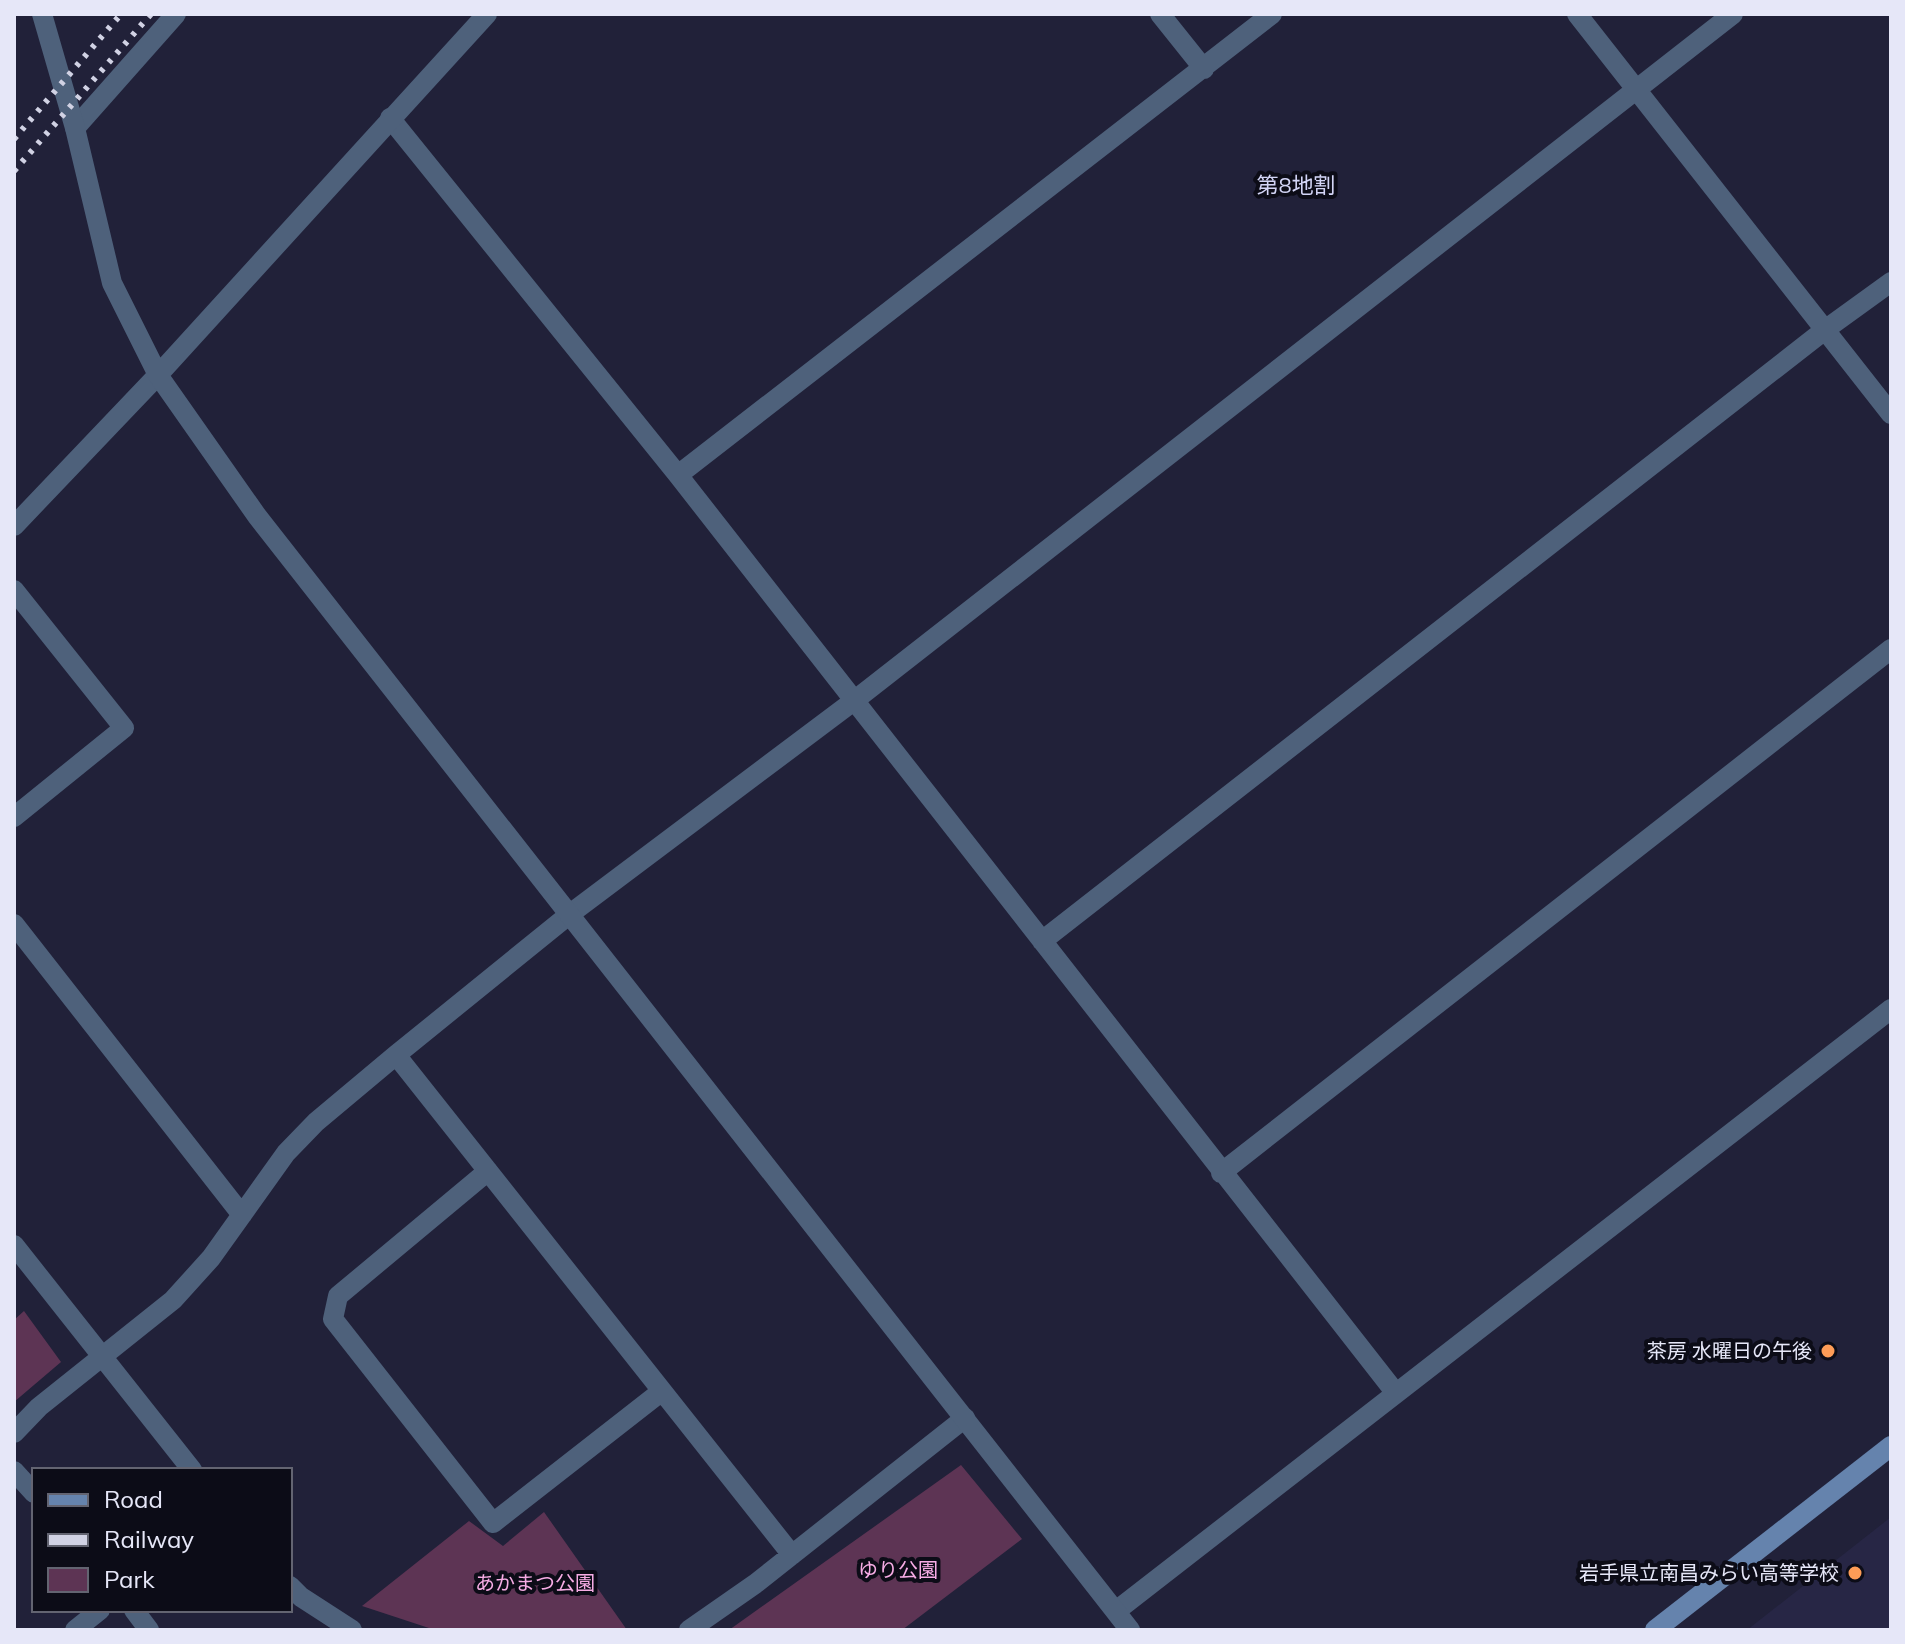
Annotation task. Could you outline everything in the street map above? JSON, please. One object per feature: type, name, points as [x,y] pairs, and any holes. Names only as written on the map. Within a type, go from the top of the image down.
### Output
[{"type":"main road","points":[[1655,1630],[1891,1446]]},
{"type":"street","points":[[42,14],[75,128],[112,283],[158,375],[257,516],[1130,1630]]},
{"type":"street","points":[[75,128],[176,14]]},
{"type":"street","points":[[14,526],[158,375],[487,14]]},
{"type":"street","points":[[1160,14],[1204,69]]},
{"type":"street","points":[[678,475],[1272,14]]},
{"type":"street","points":[[1577,14],[1891,414]]},
{"type":"street","points":[[14,1433],[39,1407],[173,1300],[211,1258],[296,1142],[396,1055],[570,914],[855,700],[1733,14]]},
{"type":"street","points":[[390,118],[678,475],[1395,1392]]},
{"type":"street","points":[[1042,941],[1826,329],[1891,282]]},
{"type":"street","points":[[14,590],[124,728],[14,817]]},
{"type":"street","points":[[1221,1173],[1891,649]]},
{"type":"street","points":[[14,924],[242,1215]]},
{"type":"street","points":[[1116,1611],[1891,1009]]},
{"type":"street","points":[[396,1055],[792,1555]]},
{"type":"street","points":[[488,1171],[338,1296],[333,1319],[493,1523],[662,1391]]},
{"type":"street","points":[[14,1245],[190,1468]]},
{"type":"street","points":[[689,1630],[792,1555],[965,1418]]},
{"type":"street","points":[[14,1471],[32,1491]]},
{"type":"street","points":[[292,1588],[352,1630]]},
{"type":"street","points":[[75,1630],[98,1612]]},
{"type":"street","points":[[136,1612],[149,1630]]},
{"type":"shaded area","name":"岩手県立南昌みらい高等学校","points":[[1891,1517],[1891,1630],[1747,1630]]},
{"type":"green space","points":[[24,1311],[61,1362],[14,1402],[14,1320]]},
{"type":"green space","name":"ゆり公園","points":[[961,1465],[1022,1539],[902,1630],[729,1630]]},
{"type":"green space","name":"あかまつ公園","points":[[544,1512],[627,1630],[435,1630],[362,1606],[469,1521],[503,1546]]},
{"type":"railway","points":[[14,139],[121,14]]},
{"type":"railway","points":[[14,171],[151,14]]},
{"type":"place","name":"茶房 水曜日の午後","points":[[1828,1351]]},
{"type":"place","name":"岩手県立南昌みらい高等学校","points":[[1855,1573]]},
{"type":"district","name":"第8地割","points":[[1296,185]]}]
